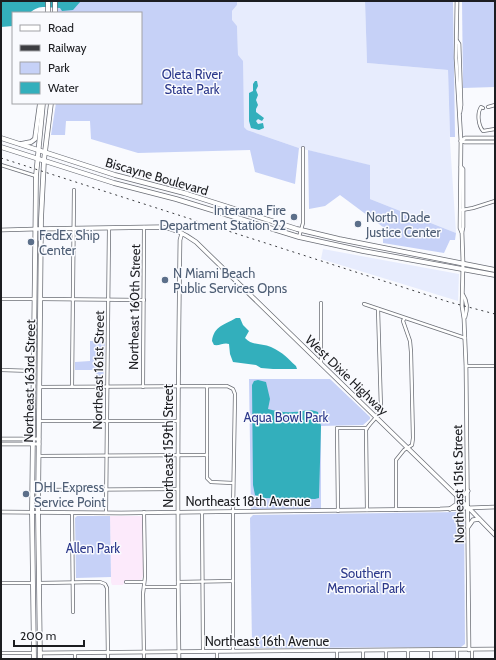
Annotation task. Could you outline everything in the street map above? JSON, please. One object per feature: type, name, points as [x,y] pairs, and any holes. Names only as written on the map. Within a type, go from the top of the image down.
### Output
[{"type":"main road","points":[[48,1],[48,12]]},
{"type":"main road","points":[[55,1],[55,12]]},
{"type":"main road","points":[[20,144],[30,143],[35,138],[42,104]]},
{"type":"main road","name":"Northeast 163rd Street","points":[[34,659],[32,512],[36,176],[42,104]]},
{"type":"main road","name":"Northeast 163rd Street","points":[[39,659],[38,444],[41,229],[44,152],[51,104]]},
{"type":"main road","name":"Biscayne Boulevard","points":[[1,138],[129,179],[175,191],[301,230],[495,270]]},
{"type":"main road","name":"Biscayne Boulevard","points":[[1,147],[114,183],[167,196],[299,237],[364,251],[495,275]]},
{"type":"main road","points":[[114,183],[126,182],[129,179]]},
{"type":"main road","points":[[254,224],[257,217]]},
{"type":"main road","name":"West Dixie Highway","points":[[36,229],[166,228],[182,233],[196,242],[458,496],[495,535]]},
{"type":"main road","points":[[364,251],[376,250],[378,247]]},
{"type":"main road","points":[[35,291],[40,299]]},
{"type":"main road","points":[[35,299],[38,302],[40,309]]},
{"type":"main road","points":[[34,371],[37,373],[39,379]]},
{"type":"main road","points":[[34,412],[36,419],[39,421]]},
{"type":"main road","points":[[450,509],[457,505],[458,496],[464,495],[468,491]]},
{"type":"main road","points":[[468,527],[473,520],[479,519]]},
{"type":"main road","points":[[33,548],[35,549],[38,561]]},
{"type":"main road","points":[[33,574],[39,583]]},
{"type":"main road","points":[[33,583],[39,592]]},
{"type":"main road","points":[[34,644],[36,650],[40,653]]},
{"type":"main road","points":[[34,653],[39,659]]},
{"type":"street","name":"Northeast 151st Street","points":[[457,1],[457,40],[459,44],[461,105],[461,167],[463,169],[461,210],[463,227],[463,295],[466,300],[466,313],[464,319],[472,659]]},
{"type":"street","points":[[488,107],[495,105]]},
{"type":"street","points":[[483,108],[481,107],[479,111],[479,123],[481,129],[483,131],[495,129]]},
{"type":"street","points":[[461,140],[465,138],[495,138]]},
{"type":"street","points":[[461,140],[465,142],[495,142]]},
{"type":"street","points":[[299,237],[303,213],[303,148]]},
{"type":"street","points":[[1,165],[36,176]]},
{"type":"street","points":[[72,387],[74,190]]},
{"type":"street","points":[[461,210],[495,201]]},
{"type":"street","points":[[219,212],[221,206]]},
{"type":"street","name":"Northeast 160th Street","points":[[143,386],[144,227]]},
{"type":"street","name":"Northeast 161st Street","points":[[106,513],[109,228]]},
{"type":"street","points":[[1,230],[36,229]]},
{"type":"street","name":"Northeast 159th Street","points":[[179,659],[178,386],[180,240],[182,233]]},
{"type":"street","points":[[1,299],[35,299]]},
{"type":"street","points":[[40,299],[144,300]]},
{"type":"street","points":[[321,303],[321,364]]},
{"type":"street","points":[[364,304],[404,319],[465,338]]},
{"type":"street","points":[[367,510],[367,428],[376,418],[381,409],[378,309]]},
{"type":"street","points":[[396,510],[396,460],[401,453],[412,444],[413,438],[410,341],[404,326],[404,319]]},
{"type":"street","points":[[466,366],[495,366]]},
{"type":"street","points":[[1,370],[34,371]]},
{"type":"street","points":[[207,386],[208,480],[211,482],[233,483]]},
{"type":"street","points":[[39,387],[230,387],[235,394],[233,483],[234,651]]},
{"type":"street","points":[[39,421],[178,421]]},
{"type":"street","points":[[338,511],[337,428],[367,428]]},
{"type":"street","points":[[1,439],[39,439]]},
{"type":"street","points":[[1,444],[38,444]]},
{"type":"street","points":[[39,456],[207,455]]},
{"type":"street","points":[[38,490],[178,489]]},
{"type":"street","name":"Northeast 18th Avenue","points":[[1,512],[106,513],[338,511],[495,507]]},
{"type":"street","points":[[144,512],[144,659]]},
{"type":"street","points":[[202,512],[204,651]]},
{"type":"street","points":[[72,513],[73,612]]},
{"type":"street","points":[[178,582],[233,581]]},
{"type":"street","points":[[39,583],[100,582],[106,584],[108,659]]},
{"type":"street","points":[[126,582],[144,582]]},
{"type":"street","points":[[1,583],[33,583]]},
{"type":"street","points":[[144,587],[178,587]]},
{"type":"street","name":"Northeast 16th Avenue","points":[[40,653],[495,649]]},
{"type":"street","points":[[408,650],[408,659]]},
{"type":"street","points":[[431,650],[431,659]]},
{"type":"street","points":[[457,650],[457,659]]},
{"type":"street","points":[[217,651],[217,659]]},
{"type":"street","points":[[337,651],[337,659]]},
{"type":"street","points":[[363,651],[363,659]]},
{"type":"street","points":[[386,651],[386,659]]},
{"type":"street","points":[[1,653],[34,653]]},
{"type":"street","points":[[75,653],[75,659]]},
{"type":"shaded area","points":[[237,1],[365,1],[367,63],[448,70],[450,142],[456,233],[370,199],[369,165],[299,148],[247,130],[244,127],[237,26],[232,21],[232,11],[237,5]]},
{"type":"shaded area","points":[[323,249],[459,274],[458,301],[321,259]]},
{"type":"shaded area","points":[[110,516],[142,516],[143,518],[143,576],[141,580],[127,580],[123,585],[112,585]]},
{"type":"green space","name":"Oleta River State Park","points":[[58,1],[237,1],[237,5],[232,11],[232,20],[237,26],[238,55],[243,61],[244,127],[247,130],[299,148],[295,184],[255,172],[250,150],[138,153],[91,139],[90,121],[66,121],[65,135],[51,135],[56,104],[142,104],[142,12],[58,12]]},
{"type":"green space","points":[[365,1],[453,1],[455,137],[450,137],[448,70],[367,63]]},
{"type":"green space","points":[[462,1],[495,1],[495,87],[463,88]]},
{"type":"green space","points":[[308,150],[370,165],[370,199],[456,233],[455,240],[450,240],[444,253],[383,243],[383,227],[340,195],[325,206],[309,209]]},
{"type":"green space","points":[[90,341],[105,341],[103,384],[97,384],[96,370],[75,370],[75,362],[90,361]]},
{"type":"green space","name":"Aqua Bowl Park","points":[[249,379],[330,379],[370,417],[370,419],[363,425],[321,426],[321,511],[251,511]]},
{"type":"green space","name":"Southern Memorial Park","points":[[460,512],[464,517],[465,644],[461,647],[255,648],[252,645],[250,518],[253,515]]},
{"type":"green space","name":"Allen Park","points":[[77,516],[110,516],[111,577],[76,578],[75,518]]},
{"type":"water","points":[[1,1],[81,1],[73,10],[62,11],[60,8],[40,7],[31,12],[12,12],[12,26],[1,27]]},
{"type":"water","points":[[257,81],[258,86],[256,90],[258,95],[256,100],[258,105],[256,112],[264,118],[262,121],[258,119],[256,121],[258,124],[263,123],[264,128],[259,130],[251,128],[249,121],[249,93],[253,91],[253,84]]},
{"type":"water","points":[[236,318],[240,318],[243,325],[249,331],[245,338],[248,341],[275,349],[288,358],[297,369],[261,368],[256,365],[233,362],[229,344],[225,343],[214,345],[212,341],[217,329]]},
{"type":"water","points":[[258,380],[266,382],[270,399],[268,409],[287,412],[309,410],[318,412],[321,426],[319,498],[263,498],[255,495],[253,485],[252,385],[254,381]]},
{"type":"railway","points":[[1,158],[449,302],[495,314]]},
{"type":"place","name":"Interama Fire Department Station 22","points":[[294,217]]},
{"type":"place","name":"North Dade Justice Center","points":[[358,224]]},
{"type":"place","name":"FedEx Ship Center","points":[[31,242]]},
{"type":"place","name":"N Miami Beach Public Services Opns","points":[[165,280]]},
{"type":"place","name":"DHL Express Service Point","points":[[26,494]]}]
